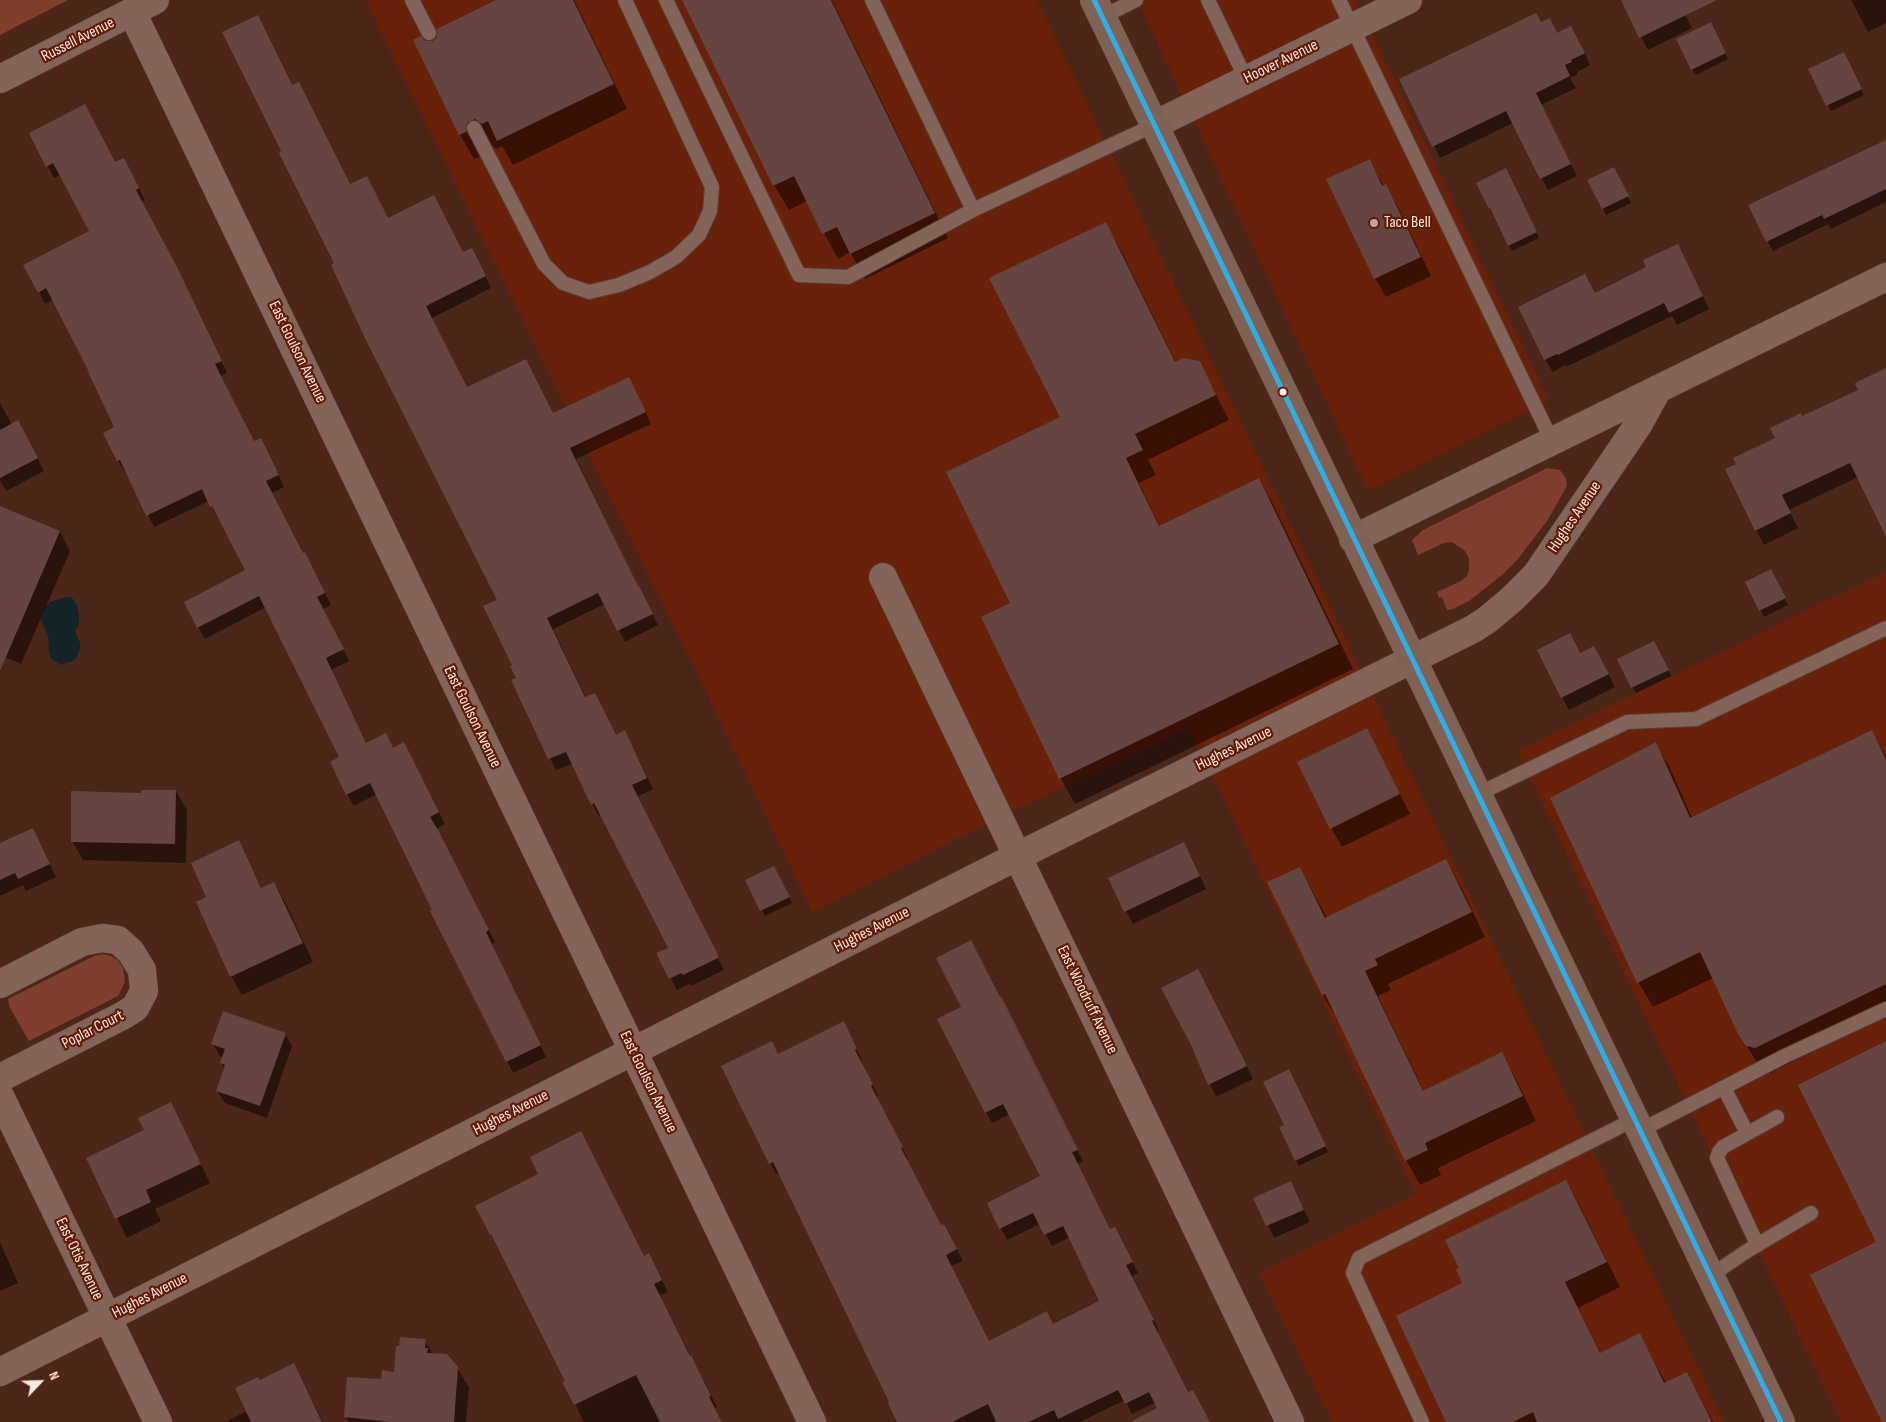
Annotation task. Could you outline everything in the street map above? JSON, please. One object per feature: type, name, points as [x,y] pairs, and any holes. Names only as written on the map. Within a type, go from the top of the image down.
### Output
[{"type":"main road","points":[[1098,8],[1781,1422]]},
{"type":"street","name":"Hoover Avenue","points":[[1154,125],[1408,0]]},
{"type":"street","name":"Russell Avenue","points":[[0,79],[144,6]]},
{"type":"street","name":"East Goulson Avenue","points":[[144,6],[634,1052],[812,1422]]},
{"type":"street","points":[[1353,539],[1886,277]]},
{"type":"street","name":"Hughes Avenue","points":[[0,1372],[1018,856],[1453,640],[1487,620],[1536,575],[1638,425],[1658,389]]},
{"type":"street","name":"East Woodruff Avenue","points":[[884,577],[1290,1422]]},
{"type":"street","name":"Poplar Court","points":[[0,984],[82,942],[102,938],[118,940],[131,952],[142,970],[144,991],[136,1008],[0,1078]]},
{"type":"street","name":"East Otis Avenue","points":[[0,1096],[158,1422]]},
{"type":"lane","points":[[412,0],[429,33]]},
{"type":"lane","points":[[474,128],[544,264],[563,284],[589,292],[619,285],[650,272],[676,257],[699,235],[710,211],[712,187],[625,0]]},
{"type":"lane","points":[[666,0],[799,275],[848,277],[973,210],[1154,125]]},
{"type":"lane","points":[[872,0],[973,210]]},
{"type":"lane","points":[[1098,8],[1136,0]]},
{"type":"lane","points":[[1208,0],[1246,79]]},
{"type":"lane","points":[[1339,0],[1552,441]]},
{"type":"lane","points":[[1478,794],[1627,722],[1696,720],[1886,628]]},
{"type":"lane","points":[[1422,1422],[1353,1273],[1359,1258],[1636,1125],[1724,1088],[1785,1056],[1886,1009]]},
{"type":"lane","points":[[1724,1088],[1747,1133]]},
{"type":"lane","points":[[1758,1244],[1717,1158],[1723,1147],[1777,1117]]},
{"type":"lane","points":[[1710,1276],[1811,1212]]},
{"type":"shaded area","points":[[0,0],[68,0],[0,35]]},
{"type":"shaded area","points":[[365,0],[1037,0],[1724,1422],[1332,1422],[1259,1273],[1416,1194],[1189,728],[978,828],[812,912],[727,735]]},
{"type":"shaded area","points":[[1137,0],[1356,0],[1549,401],[1368,491]]},
{"type":"shaded area","points":[[1547,468],[1560,470],[1566,478],[1567,486],[1547,521],[1518,559],[1502,575],[1469,601],[1447,610],[1442,597],[1439,598],[1437,592],[1461,581],[1467,576],[1469,558],[1465,551],[1452,542],[1444,543],[1418,555],[1412,540],[1423,530]]},
{"type":"shaded area","points":[[1886,572],[1886,1422],[1841,1422],[1517,751]]},
{"type":"shaded area","points":[[65,597],[72,598],[77,605],[79,624],[75,631],[80,643],[80,649],[75,660],[61,665],[51,659],[48,635],[41,617],[45,607],[50,602]]},
{"type":"shaded area","points":[[103,954],[118,960],[123,968],[125,982],[118,996],[29,1041],[10,1008],[8,999],[94,956]]},
{"type":"building","points":[[496,0],[573,0],[614,84],[497,141],[488,121],[482,124],[475,119],[467,123],[466,132],[459,135],[413,40],[421,36],[425,41],[433,41],[437,37],[437,29]]},
{"type":"building","points":[[682,0],[831,0],[935,213],[850,254],[837,227],[822,234],[794,176],[773,186]]},
{"type":"building","points":[[1621,0],[1717,0],[1639,38]]},
{"type":"building","points":[[1536,13],[1541,22],[1550,18],[1557,33],[1571,26],[1585,53],[1565,65],[1570,76],[1536,93],[1571,164],[1540,179],[1506,111],[1432,147],[1399,79]]},
{"type":"building","points":[[258,15],[292,85],[299,82],[350,184],[367,176],[388,218],[434,195],[463,252],[472,248],[486,276],[426,306],[467,387],[526,359],[553,413],[629,377],[646,412],[570,448],[653,614],[617,631],[598,593],[547,618],[585,697],[595,693],[616,735],[625,730],[647,778],[632,785],[718,955],[718,958],[683,975],[681,973],[669,979],[656,953],[668,948],[594,803],[591,805],[566,752],[548,759],[511,680],[516,678],[510,666],[512,665],[483,606],[497,600],[363,334],[331,265],[334,263],[222,32]]},
{"type":"building","points":[[1711,22],[1726,53],[1691,70],[1676,39]]},
{"type":"building","points":[[1844,52],[1862,89],[1826,106],[1808,69]]},
{"type":"building","points":[[85,104],[115,162],[124,158],[139,188],[136,190],[178,269],[222,361],[215,364],[254,441],[261,438],[279,475],[266,481],[325,593],[317,597],[344,649],[326,658],[366,743],[386,733],[393,748],[404,742],[439,812],[430,817],[489,930],[486,932],[541,1045],[506,1062],[430,911],[432,910],[370,783],[346,795],[330,762],[339,757],[259,596],[197,628],[184,602],[245,570],[202,489],[146,516],[120,460],[117,461],[103,433],[114,427],[89,372],[46,288],[38,293],[23,265],[89,231],[53,163],[46,167],[29,133]]},
{"type":"building","points":[[1886,140],[1886,189],[1824,219],[1822,215],[1766,242],[1748,205]]},
{"type":"building","name":"Taco Bell","points":[[1370,159],[1382,186],[1386,184],[1421,257],[1374,279],[1326,179]]},
{"type":"building","points":[[1614,167],[1629,196],[1602,209],[1587,180]]},
{"type":"building","points":[[1506,168],[1537,232],[1508,246],[1476,183]]},
{"type":"building","points":[[1106,222],[1175,362],[1183,358],[1200,361],[1216,395],[1135,434],[1143,450],[1126,458],[1159,526],[1259,478],[1339,644],[1059,779],[981,617],[1010,603],[946,472],[1060,417],[989,278]]},
{"type":"building","points":[[1678,244],[1703,296],[1669,313],[1664,303],[1544,360],[1518,307],[1585,274],[1595,293],[1646,267],[1643,260]]},
{"type":"building","points":[[1886,368],[1886,537],[1850,463],[1782,495],[1791,513],[1755,531],[1725,469],[1736,464],[1733,458],[1775,438],[1770,428],[1801,413],[1802,416],[1858,390],[1855,383]]},
{"type":"building","points":[[18,420],[38,458],[0,478],[0,430]]},
{"type":"building","points":[[0,506],[60,531],[0,671]]},
{"type":"building","points":[[1771,569],[1786,598],[1759,611],[1745,582]]},
{"type":"building","points":[[1570,633],[1580,653],[1594,646],[1609,674],[1561,698],[1537,650]]},
{"type":"building","points":[[1654,641],[1669,670],[1631,688],[1617,659]]},
{"type":"building","points":[[1367,728],[1400,794],[1330,829],[1297,762]]},
{"type":"building","points":[[1872,730],[1886,760],[1886,984],[1755,1048],[1746,1046],[1738,1034],[1700,952],[1637,983],[1550,798],[1656,742],[1690,818]]},
{"type":"building","points":[[141,790],[176,790],[175,844],[71,842],[71,791],[141,793]]},
{"type":"building","points":[[33,828],[50,864],[18,879],[15,873],[0,880],[0,843]]},
{"type":"building","points":[[239,840],[261,888],[274,882],[303,943],[230,977],[196,902],[206,897],[191,863]]},
{"type":"building","points":[[1184,842],[1200,876],[1124,912],[1108,878]]},
{"type":"building","points":[[1446,859],[1472,912],[1375,959],[1378,965],[1365,971],[1423,1091],[1502,1052],[1523,1096],[1425,1143],[1428,1150],[1405,1161],[1325,994],[1322,995],[1267,882],[1300,867],[1325,918]]},
{"type":"building","points":[[774,866],[790,897],[760,911],[745,880]]},
{"type":"building","points":[[971,940],[1078,1150],[1072,1152],[1110,1229],[1115,1227],[1133,1262],[1126,1265],[1154,1320],[1152,1321],[1188,1392],[1193,1390],[1210,1422],[1130,1422],[1157,1408],[1149,1392],[1125,1404],[1118,1390],[1058,1419],[1054,1410],[1029,1422],[996,1422],[988,1404],[952,1422],[897,1422],[773,1162],[769,1164],[721,1066],[772,1041],[778,1054],[844,1021],[857,1049],[855,1050],[873,1084],[871,1086],[903,1147],[901,1148],[941,1225],[944,1224],[957,1249],[946,1255],[989,1341],[1047,1311],[1053,1324],[1099,1301],[1063,1226],[1044,1235],[1033,1213],[999,1229],[987,1203],[1040,1176],[1003,1104],[985,1113],[937,1019],[961,1007],[936,958]]},
{"type":"building","points":[[1198,969],[1247,1066],[1208,1085],[1190,1043],[1161,988]]},
{"type":"building","points":[[223,1011],[286,1033],[260,1106],[216,1091],[225,1065],[220,1063],[225,1049],[211,1044]]},
{"type":"building","points":[[1886,1041],[1886,1422],[1882,1422],[1810,1275],[1876,1242],[1798,1085]]},
{"type":"building","points":[[1289,1069],[1326,1146],[1295,1161],[1279,1127],[1284,1125],[1263,1082]]},
{"type":"building","points":[[171,1102],[201,1164],[146,1190],[151,1202],[115,1219],[86,1158],[144,1130],[138,1118]]},
{"type":"building","points":[[581,1131],[644,1256],[649,1253],[662,1280],[654,1284],[691,1355],[722,1422],[660,1422],[636,1375],[574,1405],[562,1382],[565,1381],[475,1206],[538,1174],[530,1157]]},
{"type":"building","points":[[1566,1180],[1607,1262],[1565,1282],[1600,1353],[1640,1333],[1664,1383],[1687,1372],[1712,1422],[1537,1422],[1533,1412],[1513,1422],[1446,1422],[1396,1316],[1462,1283],[1456,1269],[1459,1268],[1445,1240]]},
{"type":"building","points":[[1291,1181],[1304,1210],[1266,1226],[1253,1198]]},
{"type":"building","points":[[400,1337],[426,1339],[425,1348],[428,1348],[427,1353],[447,1354],[458,1367],[454,1422],[390,1422],[344,1417],[347,1377],[381,1379],[382,1370],[394,1372],[396,1346],[399,1346]]},
{"type":"building","points":[[294,1363],[322,1422],[251,1422],[235,1388],[258,1377],[260,1380]]},
{"type":"transit line","points":[[1094,0],[1781,1422]]},
{"type":"place","name":"Taco Bell","points":[[1374,223]]}]
